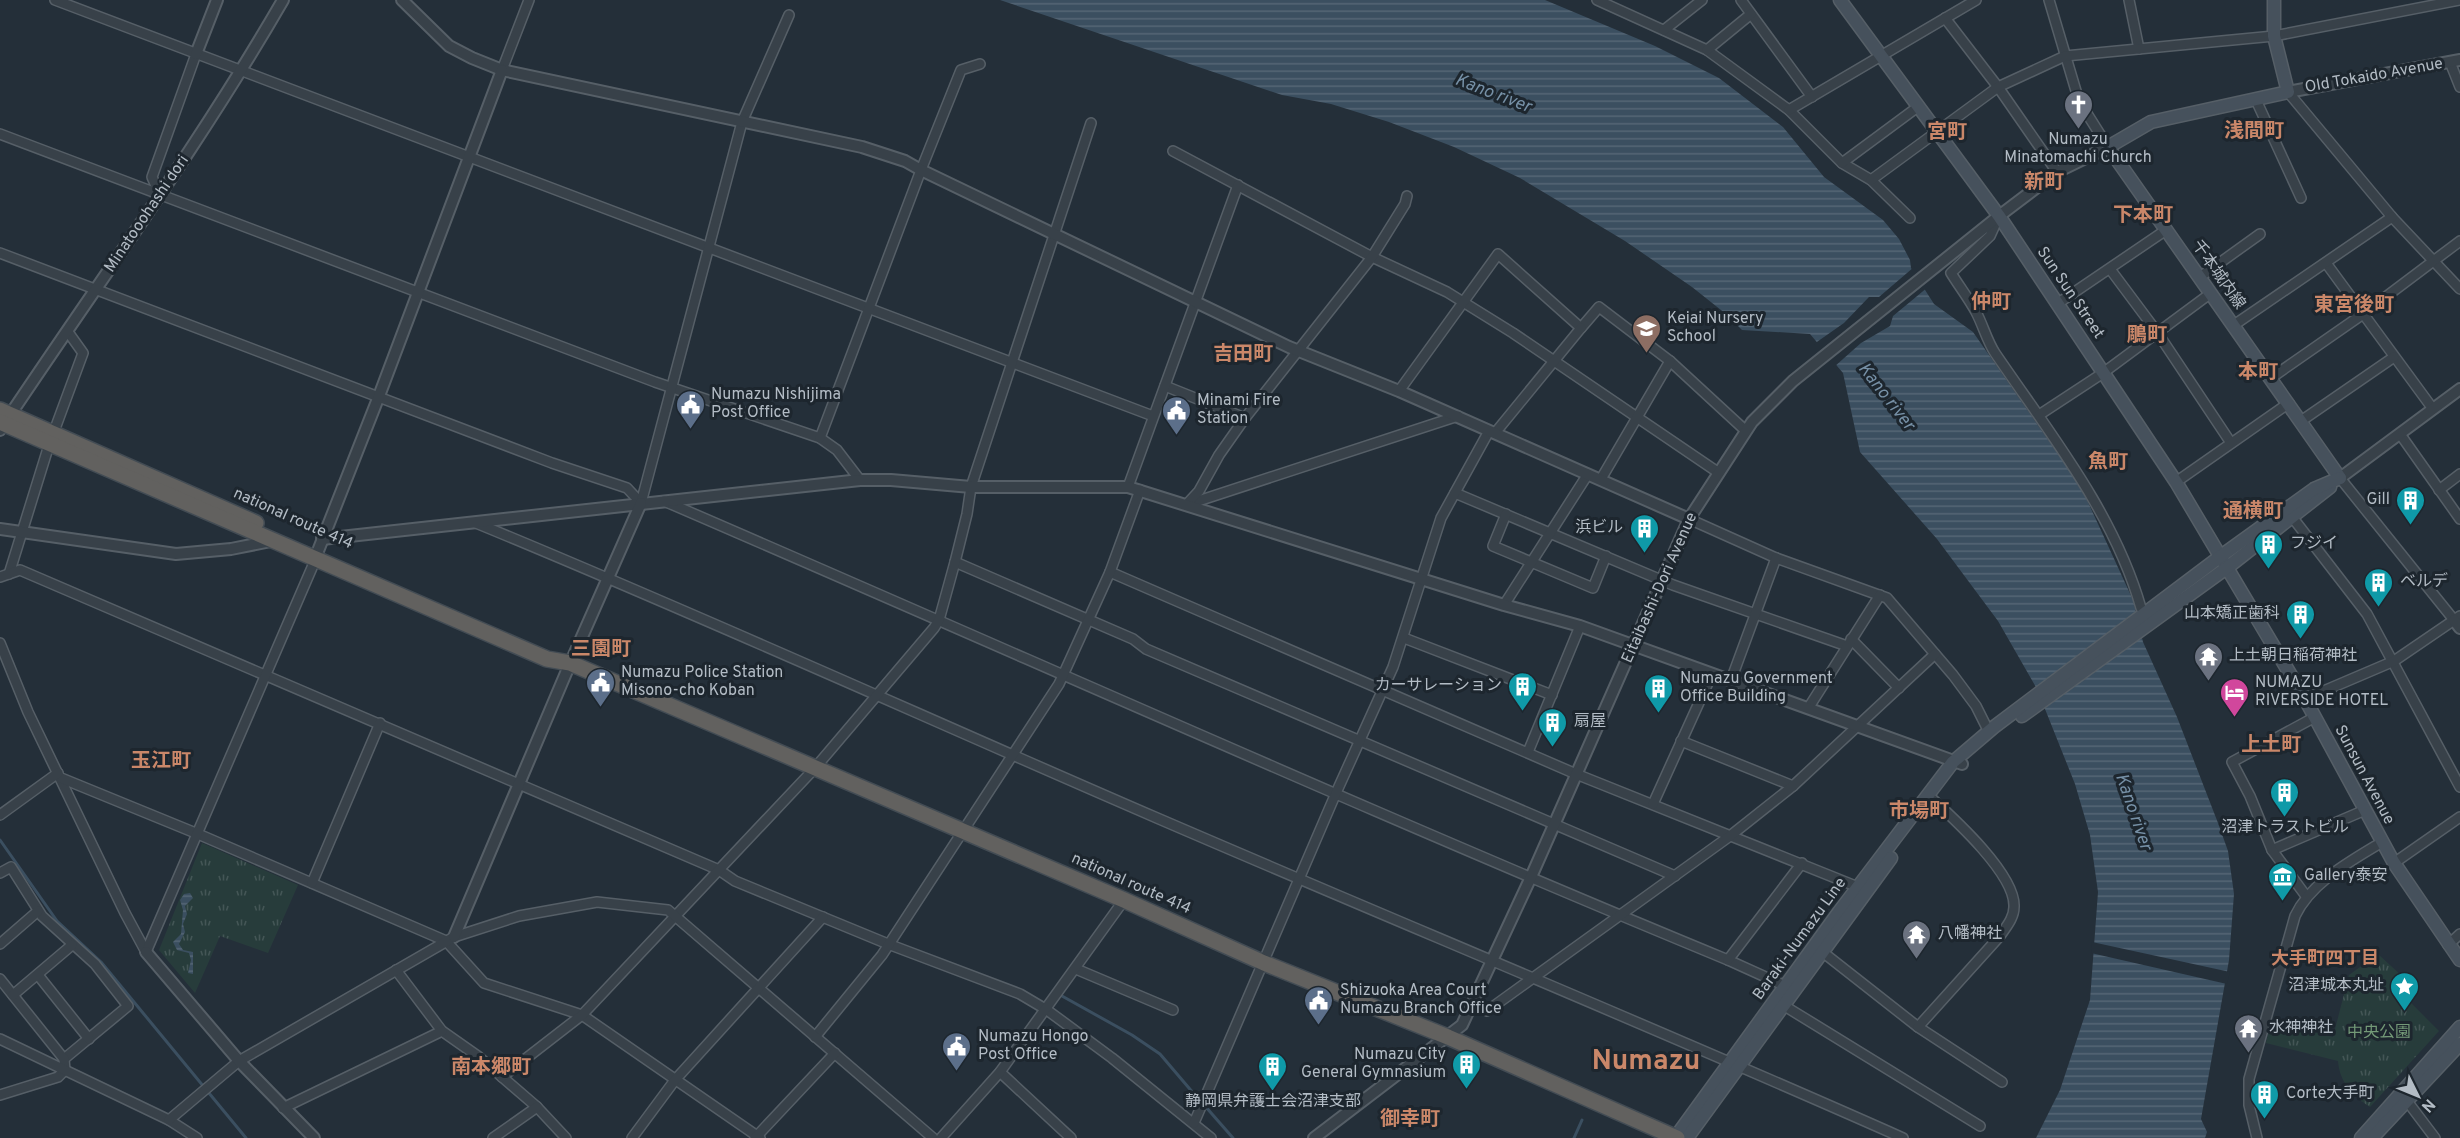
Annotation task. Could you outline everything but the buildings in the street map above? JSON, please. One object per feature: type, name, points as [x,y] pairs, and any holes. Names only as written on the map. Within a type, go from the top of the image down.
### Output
[{"type":"highway","name":"national route 414","points":[[3,420],[277,538],[319,550],[551,650],[570,663],[1124,900],[1264,963],[1448,1037],[1676,1138]]},
{"type":"main road","name":"Sun Sun Street","points":[[1840,0],[1999,216],[2176,482],[2224,562]]},
{"type":"main road","points":[[2108,147],[2151,122],[2288,92],[2274,36],[2274,0]]},
{"type":"main road","name":"千本城内線","points":[[2108,147],[2340,478]]},
{"type":"main road","points":[[1993,728],[2150,612],[2224,562],[2290,513],[2314,489],[2340,478]]},
{"type":"main road","name":"Sunsun Avenue","points":[[2224,562],[2305,699],[2382,842]]},
{"type":"main road","name":"Baraki-Numazu Line","points":[[1676,1138],[1735,1063],[1784,988],[1818,949],[1858,887],[1957,763],[1993,728]]},
{"type":"main road","points":[[1687,1138],[1735,1063],[1783,1005],[1818,949],[1931,797]]},
{"type":"main road","points":[[2382,842],[2460,960]]},
{"type":"main road","points":[[2361,1138],[2460,1027]]},
{"type":"main road","points":[[2372,1138],[2460,1044]]},
{"type":"street","points":[[55,0],[1153,416]]},
{"type":"street","points":[[160,195],[152,177],[217,0]]},
{"type":"street","name":"Minatooohashi dori","points":[[3,420],[68,332],[160,195],[242,71],[283,0]]},
{"type":"street","points":[[402,0],[450,46],[502,70],[884,153],[905,160],[1053,234],[1299,351],[1458,416],[1776,558],[1887,598],[1935,654],[1993,728]]},
{"type":"street","points":[[146,952],[319,550],[529,0]]},
{"type":"street","points":[[1597,0],[1615,3],[1707,50],[1789,110],[1842,163],[1871,180],[1910,218]]},
{"type":"street","points":[[1684,0],[1691,9]]},
{"type":"street","points":[[1664,30],[1702,0]]},
{"type":"street","points":[[1741,0],[1812,97]]},
{"type":"street","points":[[1789,110],[1976,0]]},
{"type":"street","points":[[2049,0],[2079,101],[2108,147]]},
{"type":"street","points":[[2129,0],[2139,49]]},
{"type":"street","points":[[1871,180],[1998,87],[2066,56],[2274,36],[2460,0]]},
{"type":"street","points":[[1707,50],[1751,14]]},
{"type":"street","points":[[450,939],[520,784],[570,663],[641,503],[742,122],[789,15]]},
{"type":"street","points":[[1945,18],[1998,87],[2056,172]]},
{"type":"street","points":[[2455,61],[2460,87]]},
{"type":"street","name":"Old Tokaido Avenue","points":[[2288,92],[2455,61]]},
{"type":"street","points":[[820,438],[960,70],[980,64]]},
{"type":"street","points":[[2288,92],[2391,217],[2460,289]]},
{"type":"street","points":[[2256,100],[2301,198]]},
{"type":"street","points":[[1842,163],[1919,106]]},
{"type":"street","points":[[502,1077],[582,1015],[814,768],[939,620],[967,514],[971,487],[1091,123]]},
{"type":"street","points":[[0,134],[672,387],[820,438],[837,450],[860,480]]},
{"type":"street","name":"Eitaibashi-Dori Avenue","points":[[1314,1138],[1462,1025],[1531,877],[1689,519],[1749,427],[1793,381],[1937,264],[2056,172],[2108,147]]},
{"type":"street","points":[[1173,151],[1372,257],[1463,302],[1719,473]]},
{"type":"street","points":[[1128,487],[1238,185]]},
{"type":"street","points":[[1186,505],[1199,491],[1219,455],[1245,418],[1372,257],[1405,204],[1407,196]]},
{"type":"street","points":[[1999,216],[1990,236],[1951,273],[1975,310],[1993,351],[2039,415],[2104,516],[2134,585],[2150,612]]},
{"type":"street","points":[[2234,325],[2391,217]]},
{"type":"street","points":[[2057,304],[2166,230]]},
{"type":"street","points":[[2200,277],[2260,234]]},
{"type":"street","points":[[2271,378],[2435,262],[2460,241]]},
{"type":"street","points":[[0,254],[552,463],[627,488],[641,503]]},
{"type":"street","points":[[1399,391],[1498,254],[1581,328]]},
{"type":"street","points":[[2326,262],[2433,409]]},
{"type":"street","points":[[2110,269],[2157,332],[2231,443]]},
{"type":"street","points":[[2039,415],[2103,373],[2211,293]]},
{"type":"street","points":[[1194,1123],[1404,638],[1441,518],[1492,432],[1599,307],[1670,361],[1749,427]]},
{"type":"street","points":[[4,576],[83,353],[68,332]]},
{"type":"street","points":[[2301,421],[2394,357]]},
{"type":"street","points":[[1601,479],[1670,361]]},
{"type":"street","points":[[1165,386],[1245,418]]},
{"type":"street","points":[[2305,699],[2394,661],[2458,621],[2340,478],[2460,389]]},
{"type":"street","points":[[2176,482],[2289,404]]},
{"type":"street","points":[[1186,505],[1458,416]]},
{"type":"street","points":[[2400,434],[2460,519]]},
{"type":"street","points":[[1504,605],[1588,474]]},
{"type":"street","points":[[2439,490],[2460,474]]},
{"type":"street","points":[[319,550],[474,522],[860,480],[891,480],[971,487],[1128,487],[1504,605],[1580,626],[1809,707],[1957,763]]},
{"type":"street","points":[[815,1037],[888,944],[964,832],[1062,676],[1110,572],[1140,490]]},
{"type":"street","points":[[1455,493],[1663,580],[1849,643],[1899,688]]},
{"type":"street","points":[[662,500],[1062,676],[1728,960],[1781,984],[1784,988]]},
{"type":"street","points":[[2290,513],[2367,614],[2460,788]]},
{"type":"street","points":[[1506,514],[1493,546],[1593,588],[1606,556]]},
{"type":"street","points":[[474,522],[609,578],[1299,879],[1735,1063],[1903,1138]]},
{"type":"street","points":[[0,529],[176,554],[231,549],[277,538]]},
{"type":"street","points":[[1731,680],[1776,558]]},
{"type":"street","points":[[955,562],[1133,639],[1146,649],[1675,876]]},
{"type":"street","points":[[4,576],[20,570],[719,870],[735,881],[888,944],[1020,994],[1047,1010],[1211,1138]]},
{"type":"street","points":[[1110,572],[1576,774],[1858,887]]},
{"type":"street","points":[[1809,707],[1880,595]]},
{"type":"street","points":[[1528,753],[1580,626]]},
{"type":"street","points":[[1404,638],[1552,695]]},
{"type":"street","points":[[0,642],[28,712],[124,913],[146,952],[239,1061],[315,1138]]},
{"type":"street","points":[[1487,1011],[1730,836],[1793,786],[1935,654]]},
{"type":"street","points":[[1653,804],[1712,674]]},
{"type":"street","points":[[2306,896],[2272,850],[2250,796],[2232,762],[2314,717]]},
{"type":"street","points":[[312,883],[380,723]]},
{"type":"street","points":[[1680,741],[1793,786]]},
{"type":"street","points":[[0,815],[59,775]]},
{"type":"street","points":[[59,775],[450,939],[484,983],[582,1015],[757,1137],[835,1053]]},
{"type":"street","points":[[1918,1027],[2000,936],[2010,922],[2015,906],[2009,887],[1979,842],[1931,797]]},
{"type":"street","points":[[2272,850],[2365,810]]},
{"type":"street","points":[[2394,863],[2460,817]]},
{"type":"street","points":[[2257,1138],[2249,1105],[2248,1079],[2276,989],[2290,929],[2306,896],[2343,867],[2382,842]]},
{"type":"street","points":[[1728,960],[1802,863]]},
{"type":"street","points":[[0,873],[11,867],[38,911],[95,964],[128,1006],[64,1059]]},
{"type":"street","points":[[941,1138],[1000,1072],[1047,1010],[1124,900]]},
{"type":"street","points":[[169,1120],[239,1061],[450,939],[519,916],[597,902],[668,910],[933,1138]]},
{"type":"street","points":[[0,944],[38,911]]},
{"type":"street","points":[[632,1138],[675,1080],[824,917]]},
{"type":"street","points":[[2448,945],[2460,934]]},
{"type":"street","points":[[13,995],[72,945]]},
{"type":"street","points":[[1818,949],[1918,1027],[2002,1082]]},
{"type":"street","points":[[1076,969],[1173,1010]]},
{"type":"street","points":[[396,970],[442,1031],[537,1107],[566,1138]]},
{"type":"street","points":[[38,975],[89,1039]]},
{"type":"street","points":[[0,979],[64,1059],[65,1070]]},
{"type":"street","points":[[1783,1005],[1980,1126]]},
{"type":"street","points":[[283,1108],[442,1031]]},
{"type":"street","points":[[0,1039],[169,1120],[197,1138]]},
{"type":"street","points":[[0,1095],[58,1077],[65,1070]]},
{"type":"street","points":[[1000,1072],[1071,1138]]},
{"type":"street","points":[[2407,1101],[2435,1138]]},
{"type":"street","points":[[494,1138],[537,1107]]},
{"type":"green space","points":[[202,843],[298,885],[268,953],[220,936],[195,993],[159,950]]},
{"type":"green space","name":"中央公園","points":[[2378,954],[2404,978],[2408,1000],[2439,1031],[2370,1107],[2348,1088],[2341,1076],[2338,1061],[2266,1043],[2271,1021],[2333,1037],[2349,975]]},
{"type":"water","name":"Kano river","points":[[1000,0],[1545,0],[1655,46],[1719,78],[1783,127],[1824,177],[1883,220],[1899,239],[1910,260],[1911,268],[1934,304],[1973,332],[2067,467],[2087,500],[2133,600],[2143,642],[2177,717],[2228,851],[2234,894],[2229,960],[2201,1119],[2207,1132],[2205,1138],[2036,1138],[2060,1090],[2090,1000],[2098,892],[2090,835],[2075,784],[2037,689],[1998,621],[1937,539],[1860,452],[1843,373],[1810,334],[1742,330],[1692,287],[1625,241],[1520,178],[1454,147],[1389,122],[1331,104],[1282,95]]},
{"type":"water","points":[[190,893],[193,898],[185,906],[187,914],[183,924],[185,932],[179,944],[183,950],[193,952],[193,974],[188,973],[191,960],[189,953],[177,950],[173,942],[181,934],[183,910],[180,900],[184,894]]},
{"type":"pier","points":[[1914,267],[1928,287],[1893,316],[1890,326],[1861,343],[1834,367],[1814,344],[1844,323],[1869,297],[1879,297]]},
{"type":"pier","points":[[2092,942],[2230,972],[2227,984],[2091,953]]},
{"type":"waterway","points":[[0,840],[57,921],[101,962],[246,1138]]},
{"type":"waterway","points":[[1062,996],[1132,1035],[1160,1054],[1200,1101]]},
{"type":"waterway","points":[[1205,1106],[1233,1138]]},
{"type":"waterway","points":[[1574,1138],[1582,1120]]},
{"type":"place","name":"Numazu Minatomachi Church","points":[[2078,130]]},
{"type":"place","name":"Keiai Nursery School","points":[[1646,354]]},
{"type":"place","name":"Numazu Nishijima Post Office","points":[[690,430]]},
{"type":"place","name":"Minami Fire Station","points":[[1176,436]]},
{"type":"place","name":"Gill","points":[[2411,526]]},
{"type":"place","name":"浜ビル","points":[[1644,554]]},
{"type":"place","name":"フジイ","points":[[2269,570]]},
{"type":"place","name":"ベルデ","points":[[2379,608]]},
{"type":"place","name":"山本矯正歯科","points":[[2301,640]]},
{"type":"place","name":"上土朝日稲荷神社","points":[[2208,682]]},
{"type":"place","name":"Numazu Police Station Misono-cho Koban","points":[[600,708]]},
{"type":"place","name":"カーサレーション","points":[[1523,712]]},
{"type":"place","name":"Numazu Government Office Building","points":[[1659,714]]},
{"type":"place","name":"NUMAZU RIVERSIDE HOTEL","points":[[2234,718]]},
{"type":"place","name":"扇屋","points":[[1553,748]]},
{"type":"place","name":"沼津トラストビル","points":[[2285,818]]},
{"type":"place","name":"Gallery泰安","points":[[2283,902]]},
{"type":"place","name":"八幡神社","points":[[1917,960]]},
{"type":"place","name":"沼津城本丸址","points":[[2405,1012]]},
{"type":"place","name":"Shizuoka Area Court Numazu Branch Office","points":[[1319,1026]]},
{"type":"place","name":"水神神社","points":[[2248,1054]]},
{"type":"place","name":"Numazu Hongo Post Office","points":[[957,1072]]},
{"type":"place","name":"Numazu City General Gymnasium","points":[[1467,1090]]},
{"type":"place","name":"静岡県弁護士会沼津支部","points":[[1273,1092]]},
{"type":"place","name":"Corte大手町","points":[[2265,1120]]},
{"type":"district","name":"浅間町","points":[[2254,132]]},
{"type":"district","name":"宮町","points":[[1947,133]]},
{"type":"district","name":"新町","points":[[2044,183]]},
{"type":"district","name":"下本町","points":[[2143,216]]},
{"type":"district","name":"仲町","points":[[1991,303]]},
{"type":"district","name":"東宮後町","points":[[2354,306]]},
{"type":"district","name":"鵰町","points":[[2147,336]]},
{"type":"district","name":"吉田町","points":[[1243,355]]},
{"type":"district","name":"本町","points":[[2258,373]]},
{"type":"district","name":"魚町","points":[[2108,463]]},
{"type":"district","name":"通横町","points":[[2253,512]]},
{"type":"district","name":"三園町","points":[[601,650]]},
{"type":"district","name":"上土町","points":[[2271,746]]},
{"type":"district","name":"玉江町","points":[[161,762]]},
{"type":"district","name":"市場町","points":[[1919,812]]},
{"type":"district","name":"大手町四丁目","points":[[2325,959]]},
{"type":"district","name":"Numazu","points":[[1646,1062]]},
{"type":"district","name":"南本郷町","points":[[491,1068]]},
{"type":"district","name":"御幸町","points":[[1410,1120]]}]
